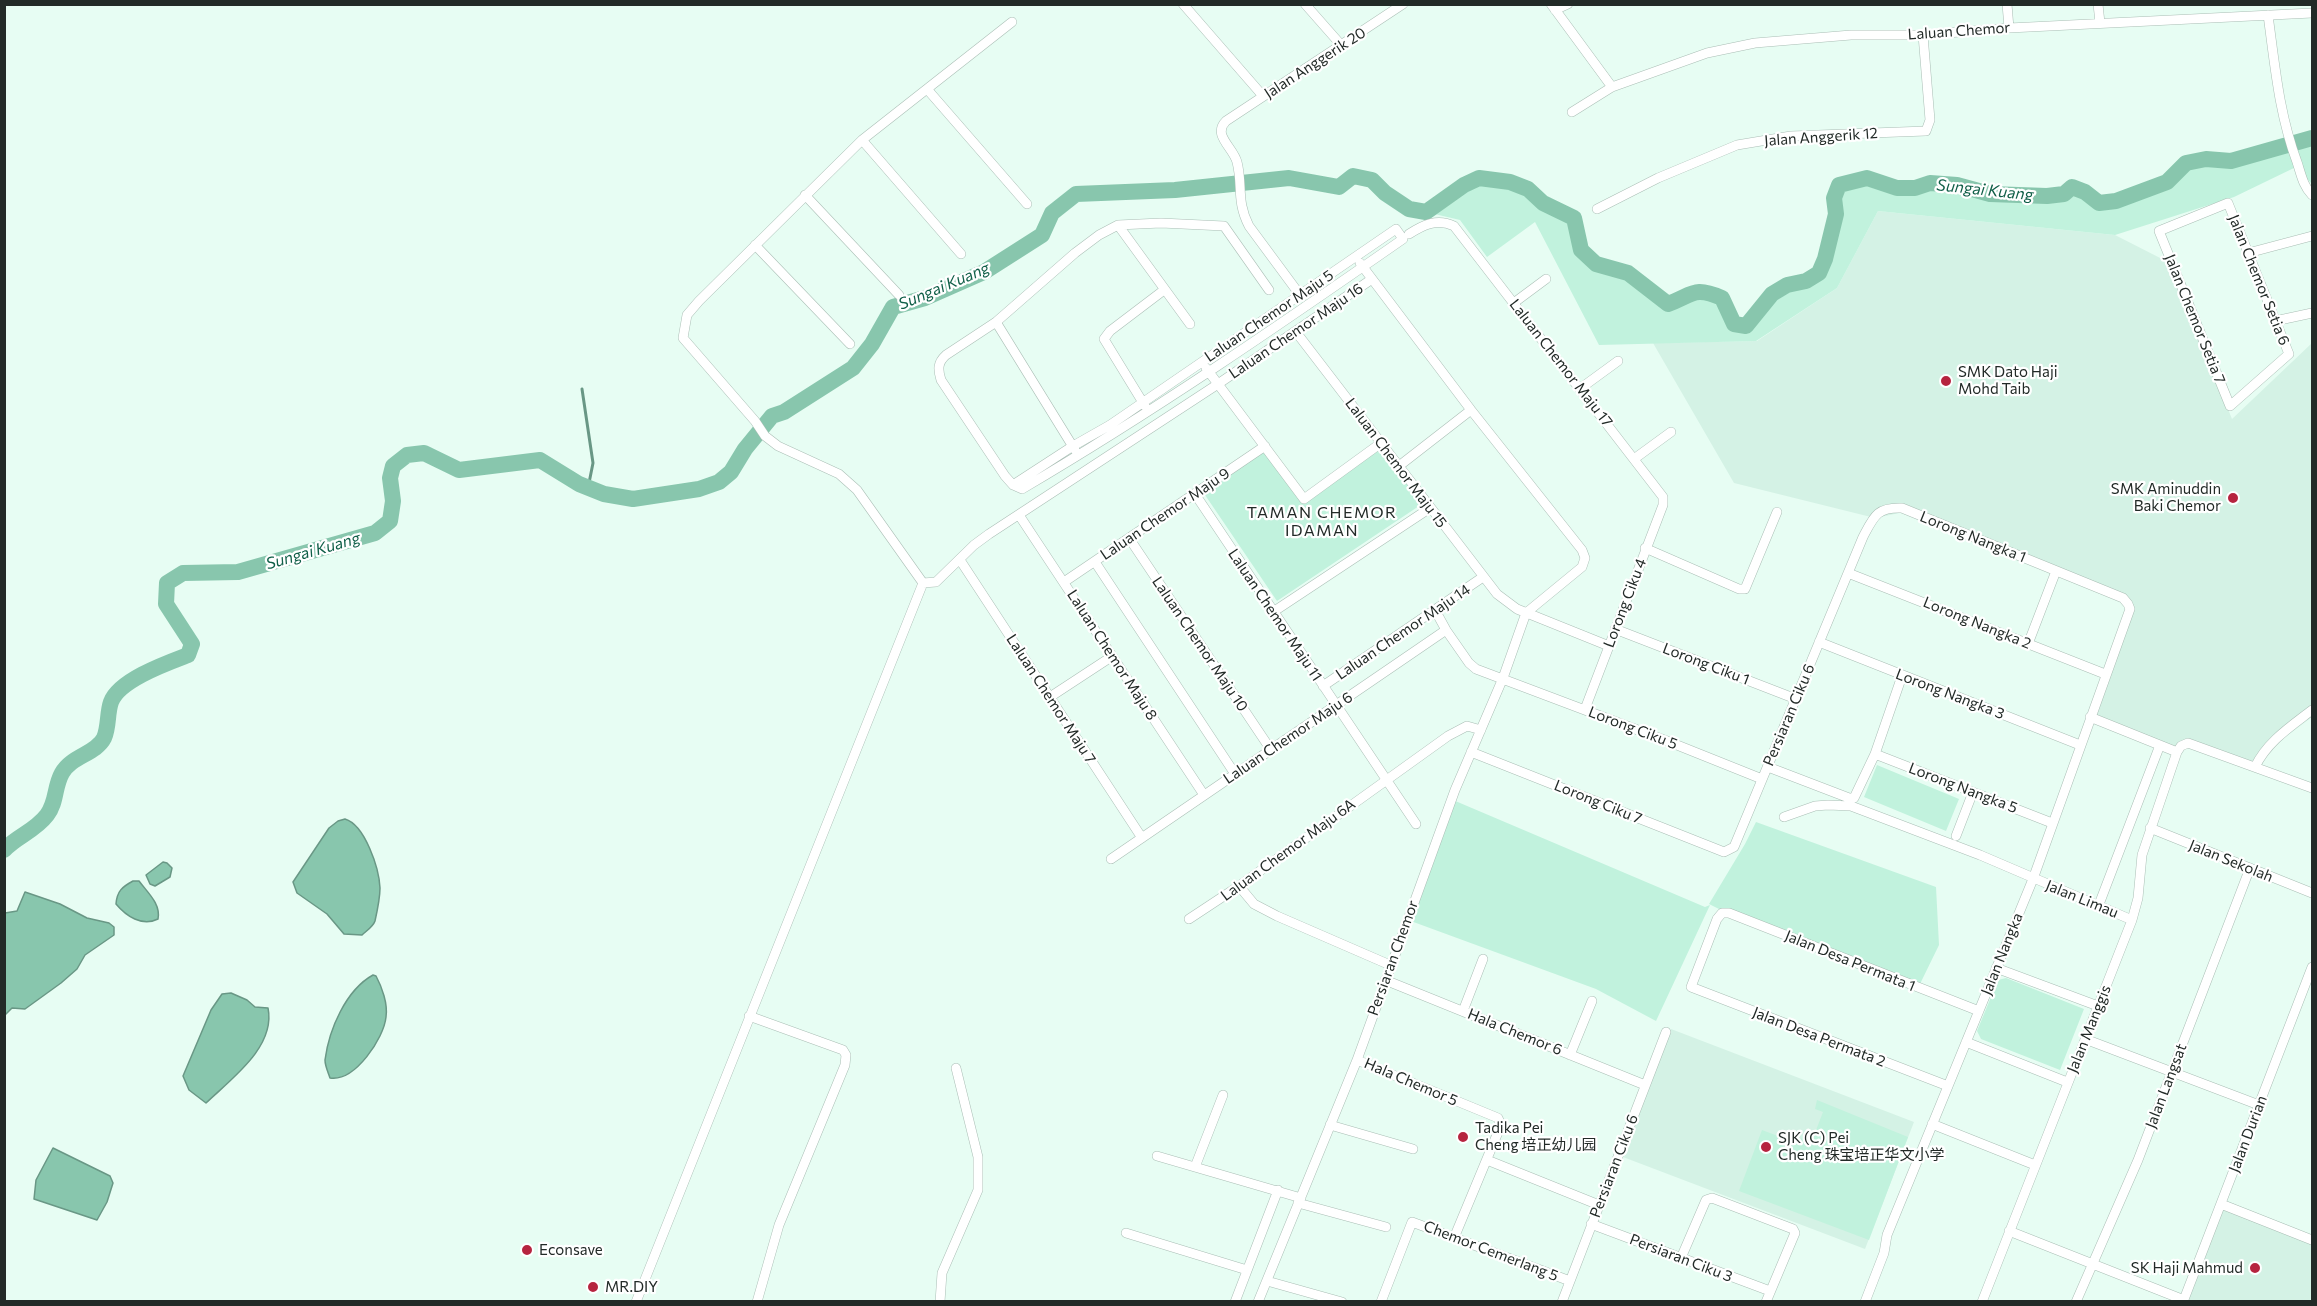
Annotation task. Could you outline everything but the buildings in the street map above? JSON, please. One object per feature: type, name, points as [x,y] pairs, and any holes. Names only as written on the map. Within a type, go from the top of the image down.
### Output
[{"type":"street","points":[[1183,4],[1263,96]]},
{"type":"street","points":[[1305,4],[1341,46]]},
{"type":"street","name":"Jalan Anggerik 20","points":[[1300,295],[1249,226],[1240,203],[1237,160],[1220,132],[1221,126],[1403,4]]},
{"type":"street","points":[[1568,4],[1553,7],[1612,87]]},
{"type":"street","points":[[2007,4],[2009,28]]},
{"type":"street","points":[[2098,4],[2100,23]]},
{"type":"street","name":"Laluan Chemor","points":[[1572,112],[1612,87],[1707,53],[1755,43],[1851,35],[1923,35],[2009,28],[2313,13]]},
{"type":"street","points":[[2268,15],[2279,102],[2304,185],[2313,195]]},
{"type":"street","points":[[636,1302],[923,583],[856,490],[839,474],[778,446],[765,436],[755,421],[683,338],[687,315],[862,140],[1012,22]]},
{"type":"street","name":"Jalan Anggerik 12","points":[[1597,210],[1668,173],[1737,145],[1791,136],[1926,131],[1930,120],[1923,35]]},
{"type":"street","points":[[927,89],[1027,204]]},
{"type":"street","points":[[862,140],[962,254]]},
{"type":"street","points":[[806,195],[899,295]]},
{"type":"street","name":"Jalan Chemor Setia 6","points":[[2159,231],[2228,203],[2289,354],[2230,406]]},
{"type":"street","points":[[1013,486],[941,380],[938,369],[941,359],[996,322],[1075,253],[1099,235],[1118,225],[1161,223],[1224,226],[1269,290]]},
{"type":"street","name":"Laluan Chemor Maju 17","points":[[1406,237],[1427,223],[1444,223],[1454,226],[1515,302],[1663,497],[1663,505],[1645,548]]},
{"type":"street","points":[[1118,225],[1190,324]]},
{"type":"street","name":"Laluan Chemor Maju 5","points":[[1396,229],[1406,237],[1209,372],[1078,456],[1022,489],[1013,486],[1073,446],[1110,425],[1396,229]]},
{"type":"street","name":"Jalan Chemor Setia 7","points":[[2159,231],[2230,406]]},
{"type":"street","points":[[2248,254],[2313,236]]},
{"type":"street","points":[[755,245],[850,344]]},
{"type":"street","points":[[1355,257],[1372,279]]},
{"type":"street","name":"Laluan Chemor Maju 16","points":[[923,583],[936,582],[974,545],[1296,332],[1372,279],[1471,410],[1582,550],[1585,558],[1582,567],[1526,613]]},
{"type":"street","points":[[1515,302],[1546,279]]},
{"type":"street","points":[[1148,410],[1104,339],[1110,331],[1164,290]]},
{"type":"street","points":[[2275,321],[2313,313]]},
{"type":"street","points":[[996,322],[1078,456]]},
{"type":"street","name":"Laluan Chemor Maju 15","points":[[1296,332],[1497,594],[1511,606],[1526,613],[1609,646]]},
{"type":"street","points":[[1202,362],[1304,499],[1381,443]]},
{"type":"street","points":[[1581,388],[1618,362]]},
{"type":"street","points":[[1399,466],[1471,410]]},
{"type":"street","points":[[1634,459],[1671,432]]},
{"type":"street","name":"Laluan Chemor Maju 9","points":[[1064,582],[1265,446]]},
{"type":"street","name":"Laluan Chemor Maju 11","points":[[1195,494],[1416,824]]},
{"type":"street","points":[[1274,612],[1430,508]]},
{"type":"street","name":"Lorong Nangka 1","points":[[1848,573],[1874,515],[1889,508],[1902,508],[2123,598],[2128,604]]},
{"type":"street","name":"Lorong Ciku 4","points":[[1585,709],[1645,548],[1745,589],[1777,512]]},
{"type":"street","name":"Laluan Chemor Maju 8","points":[[1019,515],[1204,795]]},
{"type":"street","name":"Laluan Chemor Maju 10","points":[[1129,538],[1270,750]]},
{"type":"street","name":"Laluan Chemor Maju 7","points":[[960,560],[1142,838]]},
{"type":"street","points":[[1095,562],[1235,774]]},
{"type":"street","points":[[2028,644],[2056,571]]},
{"type":"street","name":"Persiaran Ciku 6","points":[[1724,852],[1734,847],[1848,573]]},
{"type":"street","name":"Lorong Nangka 2","points":[[1848,573],[2105,674]]},
{"type":"street","name":"Laluan Chemor Maju 14","points":[[1323,686],[1483,577]]},
{"type":"street","name":"Jalan Nangka","points":[[1865,1302],[1884,1253],[1887,1235],[2033,879],[2130,609],[2128,604]]},
{"type":"street","points":[[1435,610],[1446,630]]},
{"type":"street","name":"Persiaran Chemor","points":[[1258,1302],[1357,1060],[1390,965],[1471,752],[1503,678],[1526,613]]},
{"type":"street","name":"Lorong Ciku 1","points":[[1615,629],[1796,699]]},
{"type":"street","name":"Laluan Chemor Maju 6","points":[[1111,859],[1446,630]]},
{"type":"street","name":"Lorong Ciku 5","points":[[1446,630],[1476,669],[1762,779]]},
{"type":"street","name":"Lorong Nangka 3","points":[[1820,642],[2080,745]]},
{"type":"street","points":[[1050,697],[1111,657]]},
{"type":"street","points":[[1768,767],[1854,798],[1875,754],[1902,676]]},
{"type":"street","points":[[2255,767],[2262,753],[2283,732],[2313,710]]},
{"type":"street","points":[[2090,717],[2160,745],[2179,749],[2188,743],[2313,788]]},
{"type":"street","name":"Laluan Chemor Maju 6A","points":[[1189,919],[1239,886],[1460,728],[1467,726],[1481,730]]},
{"type":"street","points":[[2098,907],[2160,745]]},
{"type":"street","name":"Jalan Manggis","points":[[1982,1302],[2132,920],[2138,898],[2142,855],[2179,749]]},
{"type":"street","name":"Lorong Ciku 7","points":[[1471,752],[1724,852]]},
{"type":"street","name":"Lorong Nangka 5","points":[[1875,754],[2052,823]]},
{"type":"street","points":[[1956,836],[1973,792]]},
{"type":"street","name":"Jalan Limau","points":[[1784,817],[1815,806],[1828,804],[1851,806],[1980,855],[2132,920]]},
{"type":"street","name":"Jalan Sekolah","points":[[2150,828],[2313,893]]},
{"type":"street","name":"Jalan Langsat","points":[[2076,1302],[2091,1263],[2138,1160],[2250,868]]},
{"type":"street","points":[[1239,886],[1254,904],[1269,912],[1390,965]]},
{"type":"street","name":"Jalan Desa Permata 1","points":[[1691,987],[1722,913],[1729,913],[1978,1011]]},
{"type":"street","points":[[1463,1011],[1483,959]]},
{"type":"street","name":"Jalan Durian","points":[[2183,1301],[2313,967]]},
{"type":"street","points":[[1996,968],[2098,1006]]},
{"type":"street","name":"Hala Chemor 6","points":[[1385,980],[1645,1084]]},
{"type":"street","name":"Jalan Desa Permata 2","points":[[1691,987],[1948,1086]]},
{"type":"street","points":[[1570,1055],[1592,1001]]},
{"type":"street","points":[[750,1016],[843,1050],[846,1055],[845,1065],[779,1225],[757,1302]]},
{"type":"street","name":"Persiaran Ciku 6","points":[[1562,1302],[1666,1032]]},
{"type":"street","points":[[2085,1039],[2259,1105]]},
{"type":"street","points":[[1966,1042],[2067,1082]]},
{"type":"street","name":"Hala Chemor 5","points":[[1357,1060],[1498,1118],[1501,1125],[1487,1160]]},
{"type":"street","points":[[939,1302],[942,1273],[978,1190],[978,1157],[956,1068]]},
{"type":"street","points":[[1195,1167],[1223,1095]]},
{"type":"street","points":[[1932,1124],[2035,1165]]},
{"type":"street","points":[[1330,1125],[1413,1149]]},
{"type":"street","points":[[1156,1156],[1278,1190],[1300,1201],[1386,1227]]},
{"type":"street","points":[[1454,1238],[1487,1160],[1599,1205]]},
{"type":"street","points":[[1235,1302],[1278,1190]]},
{"type":"street","points":[[1681,1258],[1706,1200],[1712,1198],[1793,1229],[1795,1233],[1766,1302]]},
{"type":"street","points":[[2221,1204],[2313,1240]]},
{"type":"street","name":"Chemor Cemerlang 5","points":[[1381,1302],[1412,1222],[1570,1281]]},
{"type":"street","name":"Persiaran Ciku 3","points":[[1592,1224],[1770,1292]]},
{"type":"street","points":[[2009,1231],[2183,1301]]},
{"type":"street","points":[[1126,1233],[1247,1270]]},
{"type":"street","points":[[1267,1281],[1342,1302]]},
{"type":"shaded area","points":[[2312,137],[2312,184],[2296,167],[2234,197],[2115,235],[1878,211],[1837,288],[1756,341],[1599,345],[1535,222],[1487,257],[1460,220],[1426,212],[1464,185],[1479,178],[1510,182],[1528,189],[1543,203],[1574,218],[1581,250],[1596,264],[1628,273],[1668,304],[1694,293],[1713,294],[1722,298],[1734,324],[1745,326],[1772,294],[1787,285],[1806,281],[1819,273],[1825,259],[1836,214],[1834,198],[1839,185],[1866,178],[1897,188],[1933,184],[2026,196],[2060,194],[2072,187],[2085,192],[2099,203],[2116,201],[2167,182],[2186,163],[2206,159],[2231,161]]},
{"type":"shaded area","name":"SMK Dato Haji Mohd Taib","points":[[1878,211],[2115,235],[2168,262],[2232,419],[2312,343],[2312,717],[2247,766],[2189,743],[2177,751],[2090,717],[2129,604],[1914,510],[1875,518],[1734,483],[1653,343],[1757,341],[1837,288]]},
{"type":"shaded area","points":[[1381,446],[1422,504],[1277,601],[1203,492],[1264,452],[1301,502]]},
{"type":"shaded area","points":[[1877,765],[1959,799],[1946,831],[1864,797]]},
{"type":"shaded area","points":[[1453,800],[1705,907],[1710,905],[1656,1021],[1596,989],[1408,920]]},
{"type":"shaded area","points":[[345,819],[352,823],[365,838],[374,859],[379,880],[380,896],[375,921],[362,935],[344,934],[327,914],[297,893],[293,882],[329,828]]},
{"type":"shaded area","points":[[1756,822],[1936,887],[1939,945],[1919,986],[1709,904]]},
{"type":"shaded area","points":[[163,862],[172,868],[170,877],[155,886],[150,884],[146,875]]},
{"type":"shaded area","points":[[133,881],[139,881],[153,899],[158,908],[158,919],[140,921],[125,913],[116,904],[121,890]]},
{"type":"shaded area","points":[[25,892],[60,904],[87,918],[109,923],[114,927],[114,935],[85,955],[77,969],[61,983],[25,1009],[12,1008],[5,1015],[5,913],[17,911]]},
{"type":"shaded area","points":[[373,975],[376,976],[380,985],[386,1007],[386,1017],[380,1036],[367,1057],[358,1066],[340,1077],[330,1078],[325,1060],[330,1036],[340,1011],[355,990]]},
{"type":"shaded area","points":[[2006,978],[2084,1009],[2060,1070],[1981,1039],[1977,1031],[1998,980]]},
{"type":"shaded area","points":[[231,993],[247,1000],[255,1007],[268,1008],[269,1022],[265,1036],[249,1061],[206,1103],[189,1090],[183,1076],[211,1010],[222,994]]},
{"type":"shaded area","name":"SJK (C) Pei Cheng 珠宝培正华文小学","points":[[1671,1029],[1914,1122],[1865,1249],[1623,1157]]},
{"type":"shaded area","points":[[1817,1100],[1908,1137],[1869,1240],[1739,1191],[1762,1130],[1799,1144],[1803,1135],[1813,1138],[1823,1112],[1815,1109]]},
{"type":"shaded area","points":[[53,1148],[110,1176],[113,1183],[107,1202],[97,1220],[34,1199],[36,1180]]},
{"type":"shaded area","name":"SK Haji Mahmud","points":[[2224,1200],[2312,1235],[2312,1301],[2183,1302]]},
{"type":"waterway","name":"Sungai Kuang","points":[[4,850],[47,815],[59,778],[66,767],[95,748],[104,738],[111,702],[123,686],[145,673],[188,655],[192,644],[166,604],[167,583],[183,573],[238,572],[375,533],[390,521],[393,501],[390,478],[393,466],[407,455],[424,453],[459,470],[540,460],[579,484],[604,494],[633,499],[699,489],[719,482],[731,472],[745,449],[772,416],[784,412],[853,368],[872,344],[893,307],[925,298],[984,272],[1042,235],[1052,213],[1076,194],[1175,190],[1289,178],[1339,187],[1353,176],[1372,180],[1385,193],[1409,209],[1426,212],[1464,185],[1479,178],[1510,182],[1528,189],[1543,203],[1574,218],[1581,250],[1596,264],[1628,273],[1668,304],[1694,293],[1713,294],[1722,298],[1734,324],[1746,326],[1772,294],[1787,285],[1806,281],[1819,273],[1825,259],[1836,214],[1834,198],[1839,185],[1867,178],[1897,188],[1915,188],[1930,183],[1957,185],[1990,194],[2047,196],[2064,194],[2072,187],[2085,192],[2099,203],[2116,201],[2167,182],[2186,163],[2206,159],[2231,161],[2312,138]]},
{"type":"waterway","points":[[582,389],[593,463],[588,488]]},
{"type":"place","name":"SMK Dato Haji Mohd Taib","points":[[1946,381]]},
{"type":"place","name":"SMK Aminuddin Baki Chemor","points":[[2233,498]]},
{"type":"place","name":"Tadika Pei Cheng 培正幼儿园","points":[[1463,1137]]},
{"type":"place","name":"SJK (C) Pei Cheng 珠宝培正华文小学","points":[[1766,1147]]},
{"type":"place","name":"Econsave","points":[[527,1250]]},
{"type":"place","name":"SK Haji Mahmud","points":[[2255,1268]]},
{"type":"place","name":"MR.DIY","points":[[593,1287]]},
{"type":"district","name":"TAMAN CHEMOR IDAMAN","points":[[1322,522]]}]
